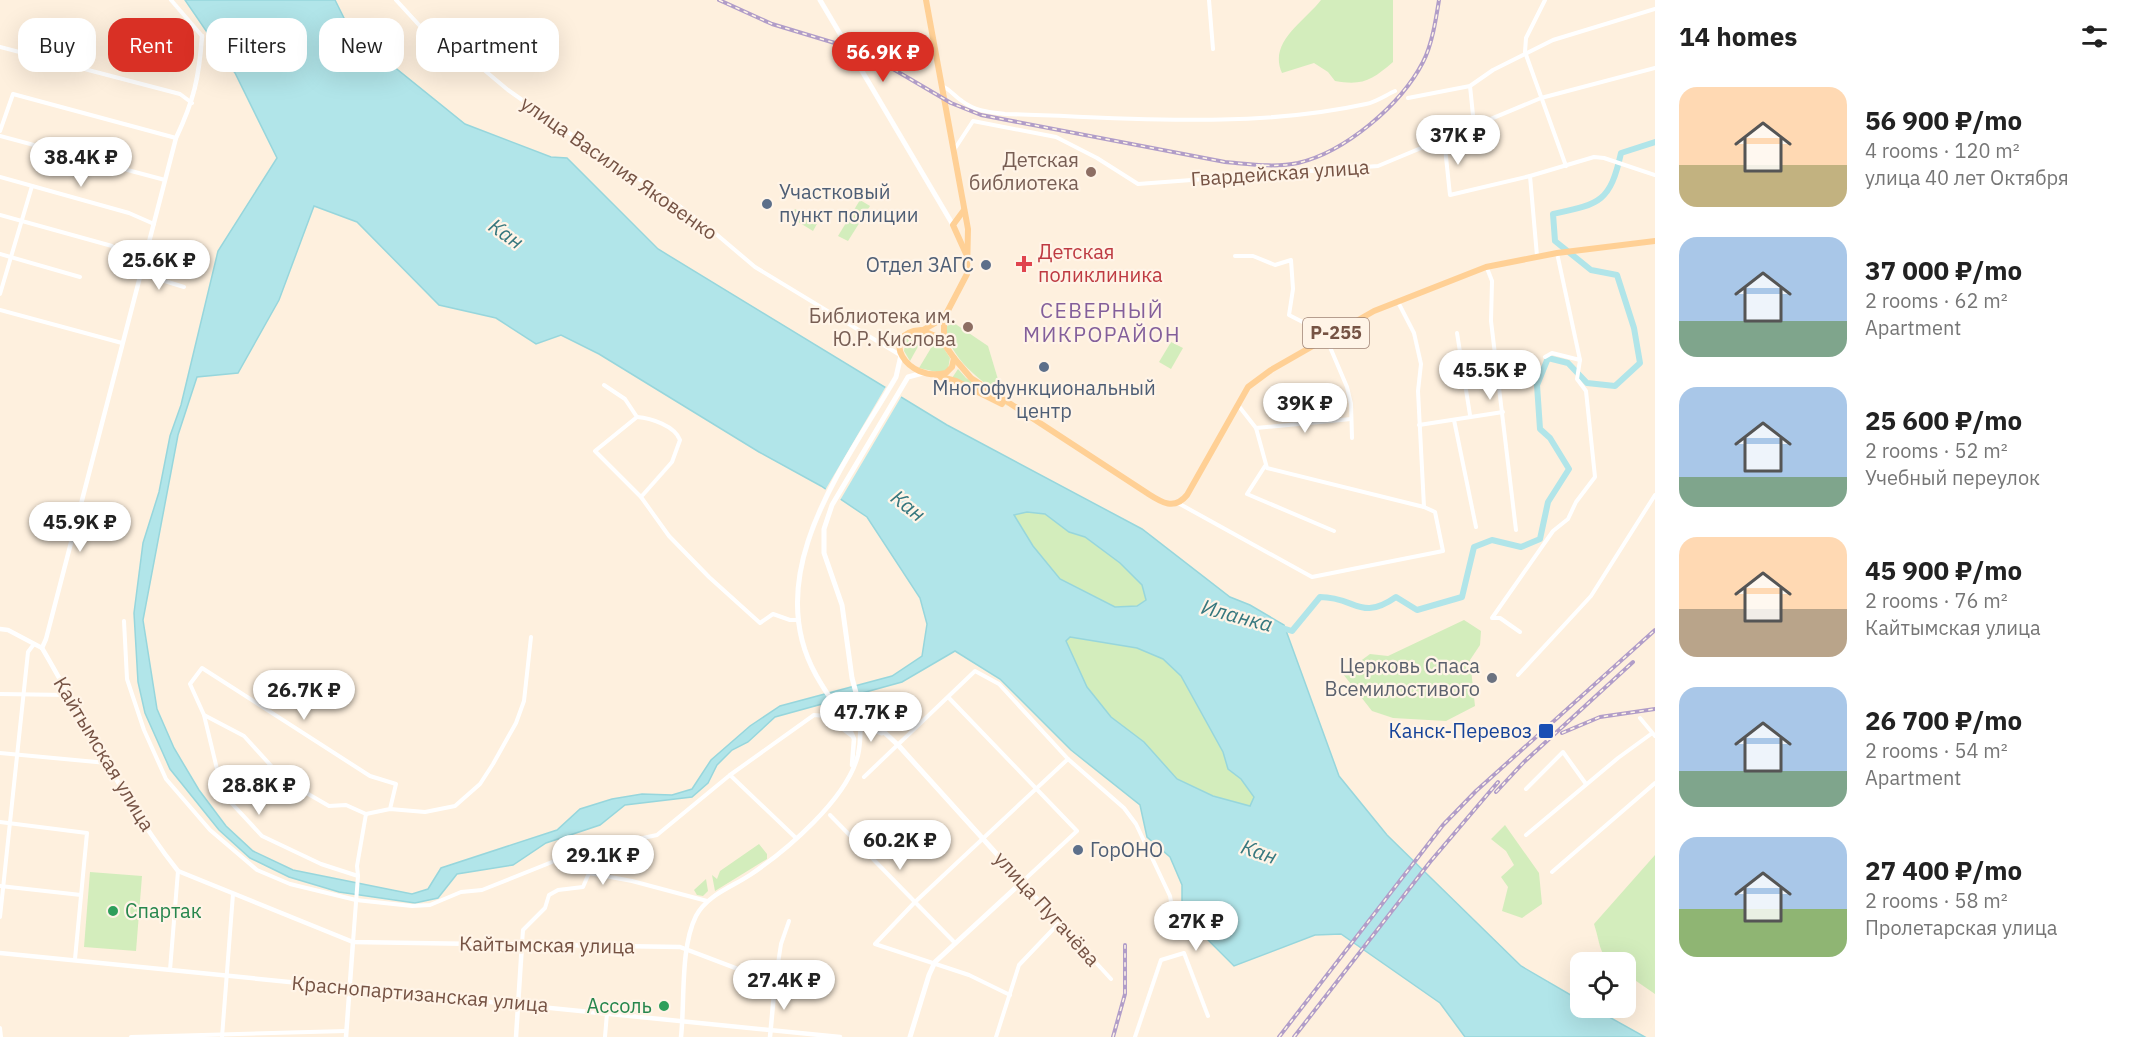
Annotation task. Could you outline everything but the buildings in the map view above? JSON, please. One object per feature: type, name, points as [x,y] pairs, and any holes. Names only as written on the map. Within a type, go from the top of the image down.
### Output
[{"type":"main road","points":[[820,0],[953,225],[969,262]]},
{"type":"main road","points":[[926,0],[964,209],[969,262],[967,274],[944,318],[944,342]]},
{"type":"main road","points":[[953,225],[964,209]]},
{"type":"main road","name":"Р-255","points":[[1178,503],[1186,495],[1248,387],[1260,377],[1326,338],[1397,301],[1486,267],[1559,252],[1655,241]]},
{"type":"main road","points":[[884,734],[861,727],[844,716],[824,688],[808,657],[801,639],[799,620],[800,567],[824,501],[896,377],[901,355],[900,345],[905,336],[944,318]]},
{"type":"main road","points":[[921,330],[935,334],[944,342],[971,378],[1020,413],[1151,496],[1166,504],[1178,503]]},
{"type":"main road","points":[[901,355],[908,366],[923,373]]},
{"type":"main road","points":[[931,374],[946,373],[954,358]]},
{"type":"main road","points":[[884,734],[866,715],[858,700],[852,678],[842,605],[824,553],[824,529],[832,505],[904,382],[913,374],[931,374],[956,381],[1020,413]]},
{"type":"main road","name":"улица Пугачёва","points":[[884,734],[899,746],[1022,882]]},
{"type":"main road","points":[[910,1037],[935,962],[1022,882]]},
{"type":"street","points":[[0,629],[42,648],[46,639],[176,138],[192,103],[200,71],[202,36],[171,0]]},
{"type":"street","name":"улица Василия Яковенко","points":[[396,0],[431,38],[471,59],[508,90],[596,152],[666,196],[709,228],[755,267],[848,324],[883,342],[901,355]]},
{"type":"street","points":[[1209,0],[1213,49]]},
{"type":"street","points":[[1545,0],[1526,38],[1525,52],[1566,166]]},
{"type":"street","points":[[1408,98],[1470,86],[1525,52],[1553,40],[1655,9]]},
{"type":"street","points":[[0,47],[180,94],[192,103]]},
{"type":"street","name":"Гвардейская улица","points":[[954,151],[973,121],[1056,137],[1097,158],[1138,184],[1378,166],[1541,98],[1655,69]]},
{"type":"street","points":[[942,85],[951,89],[959,100],[975,110],[1005,114],[1207,120],[1298,113],[1368,104],[1395,91]]},
{"type":"street","points":[[1470,86],[1474,125]]},
{"type":"street","points":[[0,131],[13,94],[176,138]]},
{"type":"street","points":[[0,136],[165,180]]},
{"type":"street","points":[[1444,138],[1450,195],[1530,176],[1594,157],[1614,160],[1655,175]]},
{"type":"street","points":[[1530,176],[1537,256]]},
{"type":"street","points":[[0,177],[129,213],[154,224]]},
{"type":"street","points":[[0,294],[24,221],[32,186]]},
{"type":"street","points":[[0,215],[112,246],[123,268],[184,287]]},
{"type":"street","points":[[1520,632],[1500,618],[1492,618],[1553,531],[1568,519],[1576,502],[1595,477],[1586,391],[1577,375],[1580,360],[1559,252]]},
{"type":"street","points":[[0,254],[80,277]]},
{"type":"street","points":[[1235,256],[1253,256],[1275,265],[1291,260],[1293,289],[1289,315],[1324,333],[1347,387],[1352,438]]},
{"type":"street","points":[[1486,267],[1492,281],[1491,321],[1516,530]]},
{"type":"street","points":[[1397,301],[1414,333],[1421,364],[1419,424],[1424,507]]},
{"type":"street","points":[[0,310],[122,343]]},
{"type":"street","points":[[1457,333],[1470,415]]},
{"type":"street","points":[[883,342],[897,341],[905,336]]},
{"type":"street","points":[[1545,357],[1552,353],[1580,360]]},
{"type":"street","points":[[604,385],[625,399],[637,417]]},
{"type":"street","points":[[1238,405],[1256,428],[1263,447],[1265,466],[1247,494],[1334,531]]},
{"type":"street","points":[[1419,424],[1503,412]]},
{"type":"street","points":[[641,497],[672,462],[680,440],[669,429],[649,418],[637,417],[595,451],[641,497],[669,536],[709,577],[760,623],[773,614],[790,620],[799,620]]},
{"type":"street","points":[[1256,428],[1351,419]]},
{"type":"street","points":[[1454,420],[1476,527]]},
{"type":"street","points":[[1178,503],[1312,577],[1443,551],[1435,512],[1424,507],[1265,466]]},
{"type":"street","points":[[1518,675],[1591,596],[1655,495]]},
{"type":"street","points":[[124,621],[127,678],[144,730],[166,779],[210,830],[257,870],[290,884],[356,900],[412,906],[430,904],[461,892],[483,890],[577,852],[657,835],[730,775],[814,715],[825,716],[854,737]]},
{"type":"street","points":[[204,715],[244,736],[284,780],[329,806],[346,805],[366,814],[390,809],[425,812],[455,806],[480,784],[516,723],[524,701],[531,637]]},
{"type":"street","points":[[0,917],[28,652],[35,643]]},
{"type":"street","name":"Кайтымская улица","points":[[42,648],[107,763],[162,851],[178,871],[353,942],[680,947],[776,983]]},
{"type":"street","points":[[358,876],[293,852],[262,836],[223,794],[204,715],[190,684],[201,668],[370,776],[396,784],[390,809]]},
{"type":"street","points":[[864,777],[975,671],[999,684],[1068,759],[1125,808],[1136,824],[1170,896],[1172,907]]},
{"type":"street","points":[[0,694],[69,695]]},
{"type":"street","points":[[949,698],[1077,831],[1022,882]]},
{"type":"street","points":[[681,1037],[687,950],[696,916],[707,902],[750,876],[796,838],[837,796],[848,779],[858,754],[861,727],[858,700]]},
{"type":"street","points":[[844,716],[854,737],[854,752],[848,779]]},
{"type":"street","points":[[1526,835],[1586,784],[1653,735],[1640,718]]},
{"type":"street","points":[[0,753],[107,763]]},
{"type":"street","points":[[1526,789],[1563,753],[1586,784]]},
{"type":"street","points":[[1010,995],[935,962],[875,944],[915,902],[1038,790],[1068,759]]},
{"type":"street","points":[[730,775],[796,838]]},
{"type":"street","points":[[1552,872],[1655,783]]},
{"type":"street","points":[[132,1037],[346,1034],[357,866],[366,814]]},
{"type":"street","points":[[830,815],[955,943]]},
{"type":"street","points":[[0,822],[87,833],[75,959]]},
{"type":"street","points":[[170,970],[178,871]]},
{"type":"street","points":[[516,1037],[523,930],[545,908],[549,894],[554,891],[583,887],[589,873],[632,881],[707,902]]},
{"type":"street","name":"улица Пугачёва","points":[[1022,882],[1111,979]]},
{"type":"street","points":[[2,886],[81,895]]},
{"type":"street","points":[[222,1036],[233,894]]},
{"type":"street","points":[[770,1037],[781,944],[789,921]]},
{"type":"street","points":[[996,1037],[1019,965],[1059,923]]},
{"type":"street","name":"Краснопартизанская улица","points":[[0,953],[840,1037]]},
{"type":"street","points":[[1135,1037],[1161,960],[1184,953],[1208,1016]]},
{"type":"street","points":[[605,1037],[607,1012]]},
{"type":"street","points":[[0,1028],[1,1037]]},
{"type":"green space","points":[[1321,0],[1393,0],[1393,62],[1373,77],[1353,83],[1335,81],[1328,72],[1314,63],[1282,73],[1279,62],[1284,42]]},
{"type":"green space","points":[[860,200],[870,206],[848,241],[838,236]]},
{"type":"green space","points":[[795,209],[818,222],[813,231],[790,217]]},
{"type":"green space","points":[[951,321],[988,346],[1003,396],[975,375],[960,360],[945,329]]},
{"type":"green space","points":[[915,334],[925,334],[910,361],[904,351],[906,338]]},
{"type":"green space","points":[[937,338],[950,358],[948,369],[941,373],[919,368]]},
{"type":"green space","points":[[1171,342],[1183,348],[1171,369],[1159,362]]},
{"type":"green space","points":[[958,369],[966,378],[1008,406],[952,378]]},
{"type":"green space","points":[[1027,512],[1045,514],[1069,532],[1085,537],[1120,563],[1142,585],[1146,600],[1137,606],[1115,607],[1060,579],[1033,546],[1014,515]]},
{"type":"green space","points":[[1464,620],[1481,631],[1480,645],[1470,660],[1475,706],[1446,721],[1393,718],[1372,711],[1343,674],[1370,654],[1388,656]]},
{"type":"green space","points":[[1070,637],[1138,648],[1163,659],[1181,676],[1223,752],[1228,769],[1241,779],[1254,797],[1250,806],[1213,796],[1177,779],[1144,742],[1111,717],[1087,687],[1066,641]]},
{"type":"green space","points":[[1505,825],[1539,873],[1542,904],[1522,918],[1502,911],[1508,887],[1501,877],[1514,865],[1506,851],[1491,839]]},
{"type":"green space","points":[[759,844],[767,854],[767,859],[715,891],[712,875],[717,879],[720,871]]},
{"type":"green space","points":[[1655,855],[1655,994],[1636,981],[1636,952],[1602,952],[1594,924]]},
{"type":"green space","name":"Спартак","points":[[90,872],[142,876],[136,951],[84,947]]},
{"type":"green space","points":[[706,879],[708,891],[703,896],[697,895],[694,890]]},
{"type":"water","name":"Кан","points":[[185,0],[335,0],[344,18],[319,18],[319,72],[401,72],[465,124],[551,157],[567,158],[658,249],[947,425],[1142,529],[1230,597],[1250,605],[1284,625],[1339,776],[1387,835],[1521,966],[1570,995],[1570,1018],[1611,1018],[1645,1037],[1465,1037],[1440,1003],[1341,934],[1315,935],[1234,966],[1182,914],[1182,885],[1170,857],[1147,837],[1140,805],[1071,750],[1000,679],[955,651],[902,682],[775,717],[748,742],[732,750],[717,765],[708,783],[692,797],[625,805],[600,825],[546,843],[513,865],[457,874],[438,898],[415,903],[339,892],[289,877],[250,858],[219,830],[170,769],[145,713],[138,682],[134,613],[143,543],[159,492],[170,436],[181,405],[218,251],[277,158],[234,72],[307,72],[307,18],[206,18],[206,31]],"holes":[[[314,206],[357,222],[439,305],[496,318],[536,344],[561,335],[599,354],[759,452],[821,486],[867,517],[920,598],[927,624],[922,656],[892,676],[780,706],[750,726],[711,760],[692,789],[672,795],[642,794],[612,799],[580,809],[557,830],[441,868],[428,889],[412,894],[293,870],[253,851],[226,826],[199,790],[174,748],[157,709],[143,620],[178,435],[197,377],[238,373],[279,300]],[[1027,512],[1045,514],[1069,532],[1085,537],[1120,563],[1142,585],[1146,600],[1137,606],[1115,607],[1060,579],[1033,546],[1014,515]],[[1070,637],[1137,648],[1163,659],[1181,676],[1223,752],[1228,769],[1241,779],[1254,797],[1250,806],[1213,796],[1177,779],[1144,742],[1111,717],[1087,687],[1066,641]]]},
{"type":"pier","points":[[888,383],[904,392],[839,502],[824,492]]},
{"type":"waterway","name":"Иланка","points":[[1279,627],[1292,631],[1320,597],[1332,598],[1366,608],[1374,608],[1396,597],[1417,610],[1462,597],[1474,547],[1492,540],[1521,547],[1540,539],[1548,502],[1569,469],[1550,438],[1540,429],[1537,385],[1548,358],[1568,363],[1587,383],[1615,386],[1640,363],[1634,328],[1617,275],[1591,270],[1555,241],[1553,214],[1581,207],[1600,198],[1607,192],[1612,182],[1621,153],[1655,142]]},
{"type":"railway","points":[[719,0],[772,24],[848,47],[876,59],[951,103],[981,115],[1225,162],[1252,165],[1298,163],[1316,157],[1334,149],[1370,125],[1401,94],[1423,62],[1431,40],[1439,0]]},
{"type":"railway","points":[[1279,1037],[1443,825],[1476,791],[1655,630]]},
{"type":"railway","points":[[1496,792],[1524,762],[1633,662]]},
{"type":"railway","points":[[1562,733],[1600,717],[1655,709]]},
{"type":"railway","points":[[1294,1037],[1430,862],[1498,782]]},
{"type":"railway","points":[[1113,1037],[1125,994],[1125,945]]},
{"type":"place","name":"Детская библиотека","points":[[1091,172]]},
{"type":"place","name":"Участковый пункт полиции","points":[[767,204]]},
{"type":"place","name":"Детская поликлиника","points":[[1024,264]]},
{"type":"place","name":"Отдел ЗАГС","points":[[986,265]]},
{"type":"place","name":"Библиотека им. Ю.Р. Кислова","points":[[968,327]]},
{"type":"place","name":"Многофункциональный центр","points":[[1044,367]]},
{"type":"place","name":"Церковь Спаса Всемилостивого","points":[[1492,678]]},
{"type":"place","name":"Канск-Перевоз","points":[[1546,731]]},
{"type":"place","name":"ГорОНО","points":[[1078,850]]},
{"type":"place","name":"Спартак","points":[[113,911]]},
{"type":"place","name":"Ассоль","points":[[664,1006]]},
{"type":"district","name":"СЕВЕРНЫЙ МИКРОРАЙОН","points":[[1102,323]]}]
